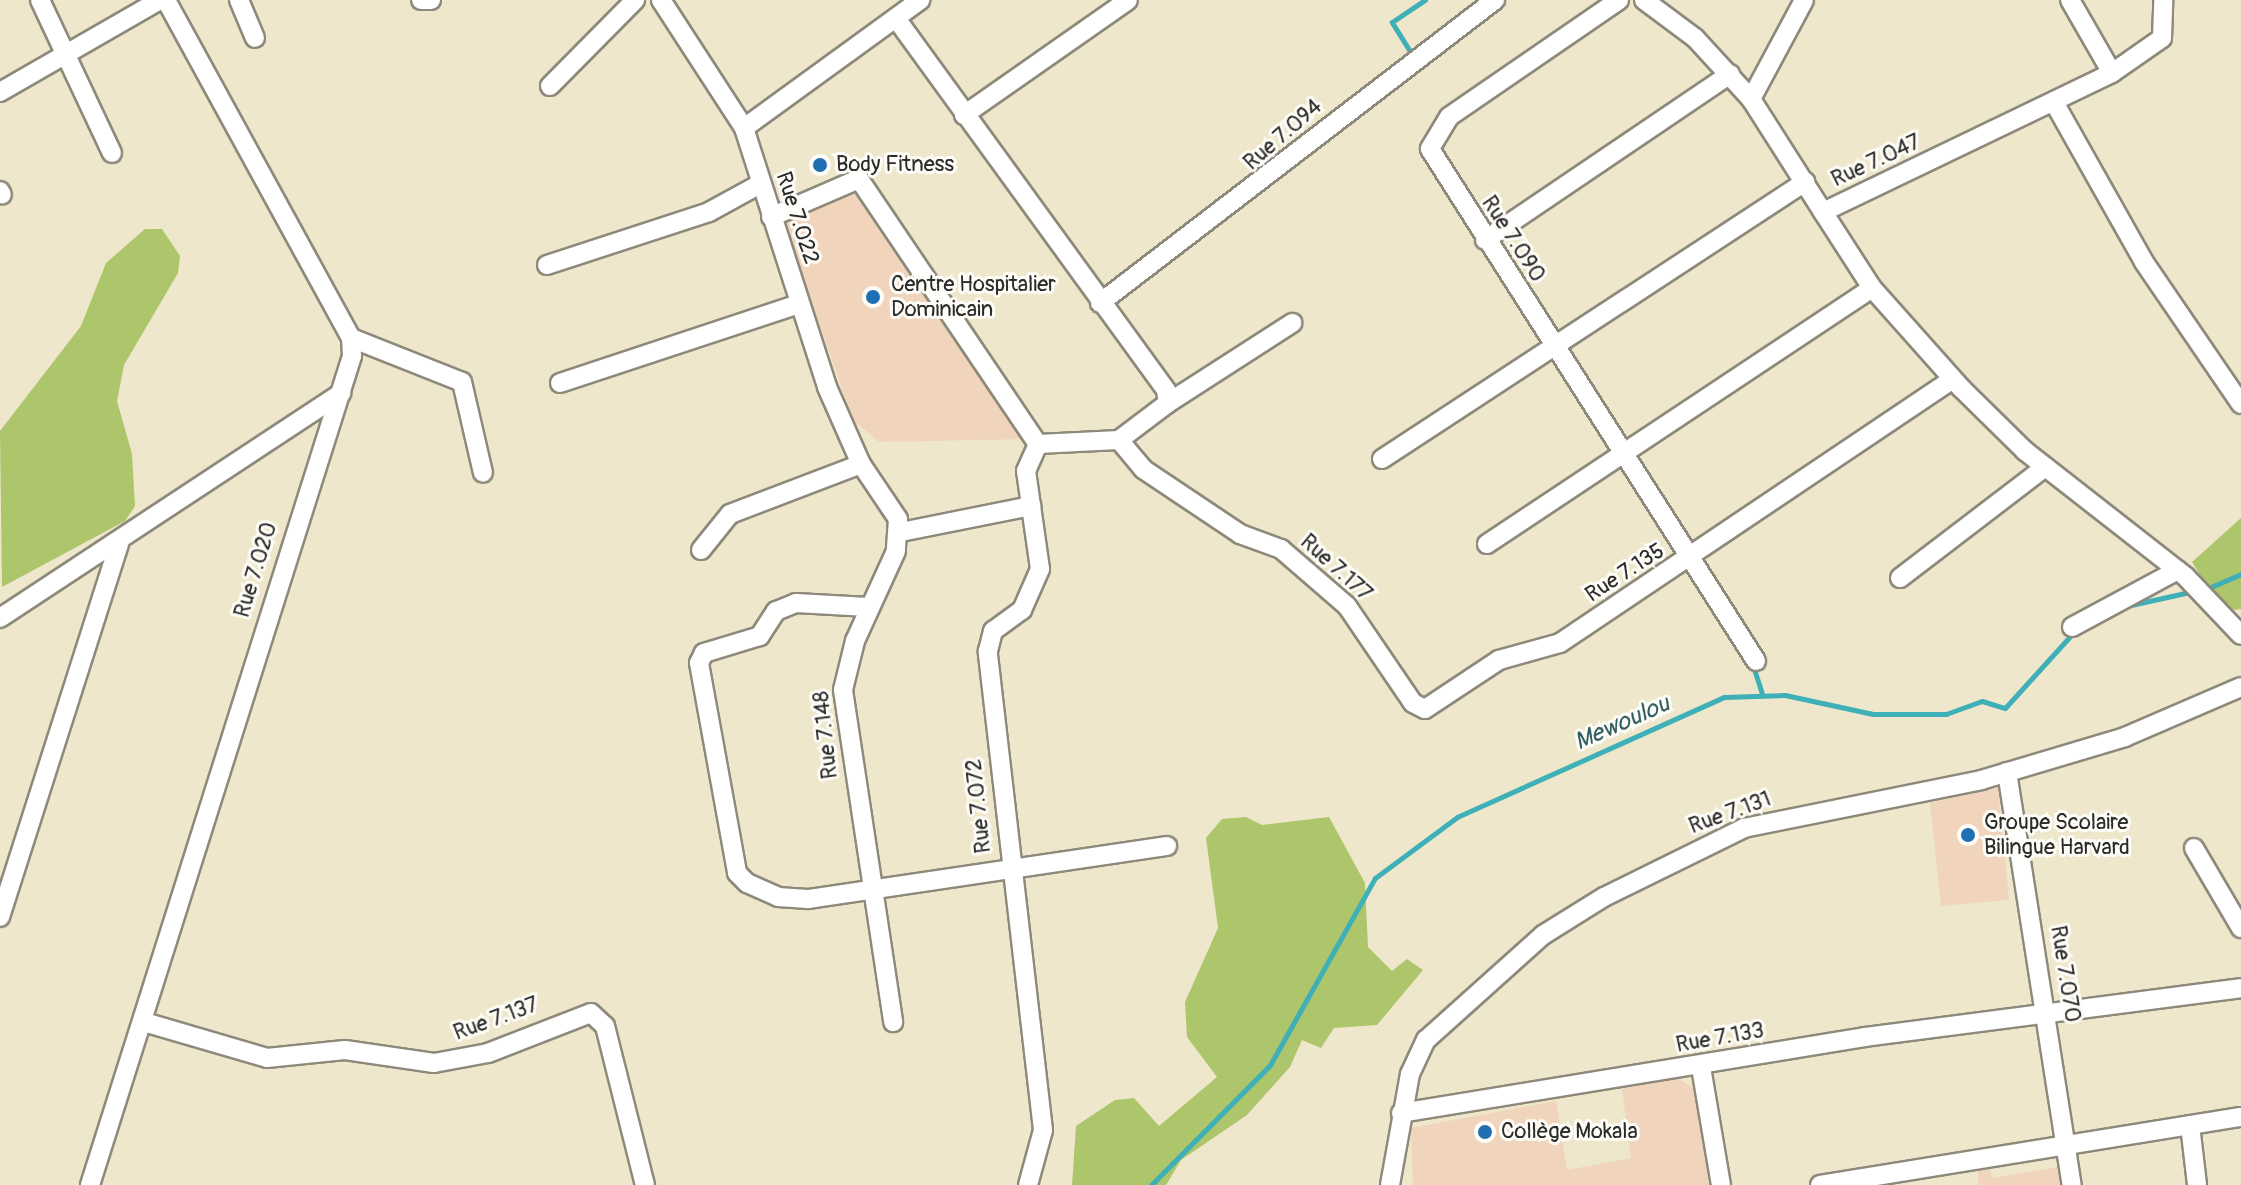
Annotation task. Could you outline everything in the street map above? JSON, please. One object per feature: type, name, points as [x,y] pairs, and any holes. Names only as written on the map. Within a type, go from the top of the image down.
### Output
[{"type":"street","points":[[40,0],[112,153]]},
{"type":"street","points":[[0,92],[160,0]]},
{"type":"street","points":[[166,0],[351,338],[462,382],[483,473]]},
{"type":"street","points":[[239,0],[255,38]]},
{"type":"street","points":[[421,0],[431,0]]},
{"type":"street","points":[[550,86],[635,0]]},
{"type":"street","name":"Rue 7.022","points":[[661,0],[744,128],[799,304],[861,464]]},
{"type":"street","points":[[744,128],[920,0]]},
{"type":"street","points":[[964,115],[1128,0]]},
{"type":"street","name":"Rue 7.094","points":[[1100,303],[1495,0]]},
{"type":"street","name":"Rue 7.090","points":[[1619,0],[1439,127],[1430,149],[1437,166],[1756,661]]},
{"type":"street","points":[[2070,0],[2112,73]]},
{"type":"street","name":"Rue 7.047","points":[[1649,1],[1730,74],[1751,99],[1823,212],[2055,104],[2112,73],[2162,38],[2163,0]]},
{"type":"street","points":[[1751,99],[1807,2]]},
{"type":"street","points":[[896,19],[1166,390],[1168,403]]},
{"type":"street","points":[[1485,240],[1730,74]]},
{"type":"street","points":[[2055,104],[2144,262],[2241,404]]},
{"type":"street","points":[[771,217],[859,179],[1038,444],[1119,440],[1168,403],[1292,323]]},
{"type":"street","points":[[1382,459],[1805,182]]},
{"type":"street","points":[[547,265],[709,212],[760,184]]},
{"type":"street","points":[[1823,212],[1872,288],[1953,379],[2045,467],[2178,570],[2241,635]]},
{"type":"street","points":[[1487,544],[1622,456],[1778,347],[1872,288]]},
{"type":"street","points":[[560,383],[799,304]]},
{"type":"street","name":"Rue 7.020","points":[[90,1185],[341,393],[351,338]]},
{"type":"street","name":"Rue 7.135","points":[[1418,707],[1432,706],[1516,652],[1560,643],[1692,558],[1953,379]]},
{"type":"street","points":[[0,618],[119,543],[341,393]]},
{"type":"street","name":"Rue 7.177","points":[[1119,440],[1143,469],[1240,534],[1281,549],[1347,606],[1418,707]]},
{"type":"street","name":"Rue 7.072","points":[[1028,1185],[1043,1130],[1010,871],[988,651],[993,631],[1022,610],[1035,589],[1040,545],[1026,471],[1038,444]]},
{"type":"street","points":[[701,550],[730,514],[861,464],[892,506],[901,532],[1031,506]]},
{"type":"street","points":[[1900,578],[2045,467]]},
{"type":"street","name":"Rue 7.148","points":[[893,1022],[870,887],[843,690],[868,607],[901,532]]},
{"type":"street","points":[[0,917],[119,543]]},
{"type":"street","points":[[2072,627],[2178,570]]},
{"type":"street","points":[[868,607],[796,603],[776,611],[760,636],[704,653],[699,663],[737,873],[791,900],[870,887],[1010,871],[1167,846]]},
{"type":"street","name":"Rue 7.131","points":[[1390,1185],[1410,1074],[1446,1017],[1543,935],[1604,897],[1744,828],[2007,772],[2211,705],[2241,687]]},
{"type":"street","name":"Rue 7.070","points":[[2007,772],[2048,1012],[2064,1145],[2072,1185]]},
{"type":"street","points":[[2194,848],[2241,928]]},
{"type":"street","name":"Rue 7.133","points":[[1401,1113],[2048,1012],[2241,988]]},
{"type":"street","name":"Rue 7.137","points":[[144,1022],[267,1058],[345,1050],[434,1063],[488,1053],[591,1013],[605,1026],[645,1185]]},
{"type":"street","points":[[1701,1067],[1721,1185]]},
{"type":"street","points":[[1820,1185],[1894,1179],[2064,1145],[2241,1117]]},
{"type":"street","points":[[2190,1125],[2197,1185]]},
{"type":"shaded area","name":"Centre Hospitalier Dominicain","points":[[858,180],[1035,439],[879,442],[853,420],[782,218]]},
{"type":"shaded area","name":"Groupe Scolaire Bilingue Harvard","points":[[1998,788],[2009,900],[1941,906],[1930,803]]},
{"type":"shaded area","name":"Collège Mokala","points":[[1677,1078],[1695,1089],[1709,1185],[1413,1185],[1411,1128],[1556,1101],[1567,1170],[1631,1158],[1622,1089]]},
{"type":"shaded area","points":[[2057,1167],[2060,1185],[1978,1185],[1978,1170],[1990,1169],[1992,1178]]},
{"type":"green space","points":[[145,229],[162,229],[180,256],[178,273],[124,365],[117,401],[132,454],[135,506],[125,521],[2,587],[0,431],[81,326],[106,263]]},
{"type":"green space","points":[[2241,518],[2241,609],[2235,610],[2216,601],[2192,562]]},
{"type":"green space","points":[[1246,817],[1262,825],[1329,817],[1365,883],[1368,947],[1392,971],[1407,959],[1423,970],[1377,1025],[1334,1028],[1321,1048],[1302,1040],[1290,1067],[1247,1115],[1181,1160],[1166,1185],[1072,1185],[1076,1126],[1115,1100],[1134,1098],[1159,1126],[1217,1077],[1187,1037],[1185,1002],[1218,928],[1206,838],[1222,819]]},
{"type":"waterway","points":[[1413,56],[1392,22],[1425,0]]},
{"type":"waterway","name":"Mewoulou","points":[[2204,590],[2241,574]]},
{"type":"waterway","name":"Mewoulou","points":[[2122,607],[2194,591]]},
{"type":"waterway","name":"Mewoulou","points":[[1151,1185],[1270,1065],[1375,878],[1457,817],[1724,697],[1785,695],[1873,714],[1946,714],[1982,701],[2005,708],[2074,632]]},
{"type":"waterway","points":[[1753,666],[1762,694]]},
{"type":"place","name":"Body Fitness","points":[[820,165]]},
{"type":"place","name":"Centre Hospitalier Dominicain","points":[[873,297]]},
{"type":"place","name":"Groupe Scolaire Bilingue Harvard","points":[[1968,835]]},
{"type":"place","name":"Collège Mokala","points":[[1485,1132]]}]
